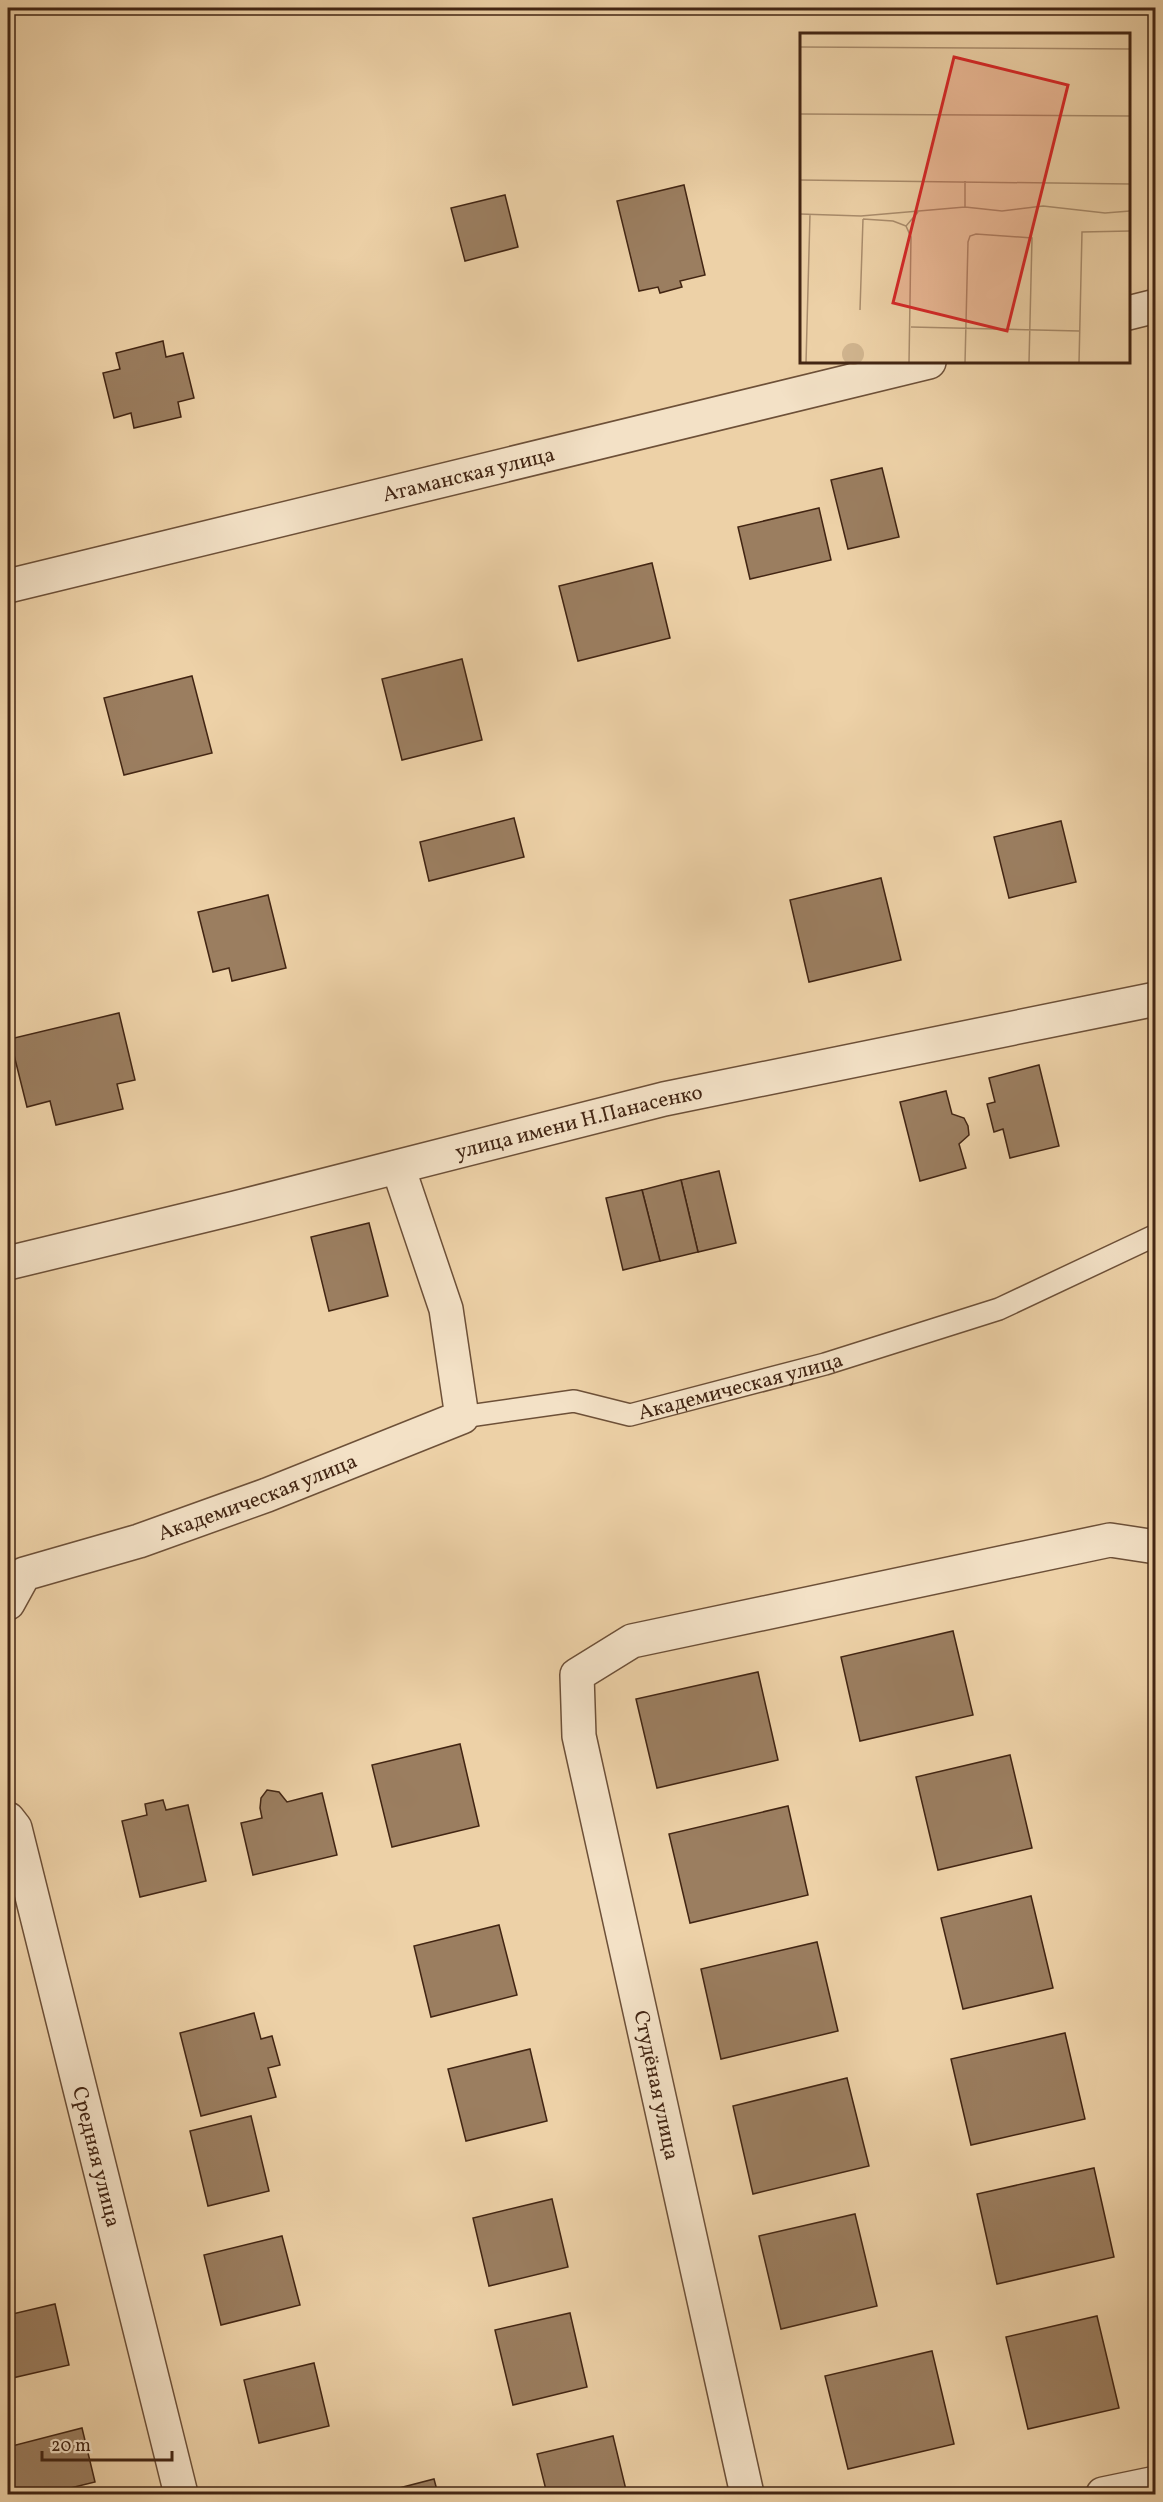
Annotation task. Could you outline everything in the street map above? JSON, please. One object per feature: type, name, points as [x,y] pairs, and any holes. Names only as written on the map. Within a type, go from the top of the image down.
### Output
[{"type":"street","points":[[1130,312],[1155,306]]},
{"type":"street","name":"Атаманская улица","points":[[8,586],[925,363]]},
{"type":"street","name":"улица имени Н.Панасенко","points":[[8,1263],[664,1099],[1155,999]]},
{"type":"street","points":[[399,1167],[446,1309],[462,1417]]},
{"type":"street","name":"Академическая улица","points":[[16,1577],[139,1541],[267,1495],[462,1417]]},
{"type":"street","name":"Студёная улица","points":[[747,2494],[579,1736],[577,1675],[632,1641],[1110,1540],[1155,1547]]},
{"type":"street","points":[[8,1603],[16,1577]]},
{"type":"street","name":"Средняя улица","points":[[8,1819],[15,1828],[181,2494]]},
{"type":"street","points":[[1103,2494],[1155,2483]]},
{"type":"lane","name":"Академическая улица","points":[[462,1417],[574,1401],[630,1415],[802,1370],[999,1310],[1155,1235]]},
{"type":"building","points":[[684,185],[705,275],[680,281],[682,287],[660,293],[658,287],[639,291],[617,201]]},
{"type":"building","points":[[505,195],[518,247],[465,261],[451,208]]},
{"type":"building","points":[[163,341],[166,357],[183,353],[194,398],[178,402],[181,417],[134,428],[131,413],[114,418],[103,373],[120,369],[116,353]]},
{"type":"building","points":[[882,468],[899,537],[848,549],[831,480]]},
{"type":"building","points":[[819,508],[831,560],[750,579],[738,527]]},
{"type":"building","points":[[652,563],[670,638],[578,661],[559,586]]},
{"type":"building","points":[[462,659],[482,740],[402,760],[382,679]]},
{"type":"building","points":[[192,676],[212,753],[124,775],[104,698]]},
{"type":"building","points":[[514,818],[524,857],[429,881],[420,842]]},
{"type":"building","points":[[1061,821],[1076,882],[1009,898],[994,837]]},
{"type":"building","points":[[881,878],[901,960],[809,982],[790,900]]},
{"type":"building","points":[[268,895],[286,968],[232,981],[229,968],[213,972],[198,912]]},
{"type":"building","points":[[119,1013],[135,1080],[117,1084],[123,1109],[56,1125],[50,1101],[27,1107],[10,1039]]},
{"type":"building","points":[[1039,1065],[1059,1146],[1010,1158],[1003,1129],[994,1132],[987,1104],[995,1102],[989,1078]]},
{"type":"building","points":[[946,1091],[952,1114],[964,1118],[968,1126],[969,1135],[959,1144],[966,1168],[920,1181],[900,1102]]},
{"type":"building","points":[[719,1171],[736,1243],[698,1252],[681,1180]]},
{"type":"building","points":[[681,1180],[698,1252],[660,1261],[642,1190]]},
{"type":"building","points":[[642,1190],[660,1261],[623,1270],[606,1198]]},
{"type":"building","points":[[369,1223],[388,1296],[329,1311],[311,1237]]},
{"type":"building","points":[[953,1631],[973,1715],[860,1741],[841,1657]]},
{"type":"building","points":[[758,1672],[778,1760],[657,1788],[636,1699]]},
{"type":"building","points":[[460,1744],[479,1826],[392,1847],[372,1765]]},
{"type":"building","points":[[1010,1755],[1032,1848],[938,1870],[916,1777]]},
{"type":"building","points":[[267,1790],[279,1792],[287,1802],[322,1793],[337,1855],[253,1875],[241,1823],[262,1818],[261,1798]]},
{"type":"building","points":[[163,1800],[166,1810],[188,1805],[206,1881],[140,1897],[122,1821],[147,1815],[145,1804]]},
{"type":"building","points":[[788,1806],[808,1895],[690,1923],[669,1834]]},
{"type":"building","points":[[1031,1896],[1053,1988],[963,2009],[941,1918]]},
{"type":"building","points":[[499,1925],[517,1995],[431,2017],[414,1946]]},
{"type":"building","points":[[817,1942],[838,2031],[721,2059],[701,1969]]},
{"type":"building","points":[[254,2013],[261,2039],[272,2036],[280,2065],[268,2068],[276,2097],[201,2116],[180,2033]]},
{"type":"building","points":[[1065,2033],[1085,2119],[971,2145],[951,2059]]},
{"type":"building","points":[[530,2049],[547,2121],[466,2141],[448,2069]]},
{"type":"building","points":[[847,2078],[869,2166],[753,2194],[733,2106]]},
{"type":"building","points":[[8,2110],[13,2132],[8,2133]]},
{"type":"building","points":[[251,2116],[269,2191],[208,2206],[190,2131]]},
{"type":"building","points":[[1094,2168],[1114,2257],[997,2284],[977,2194]]},
{"type":"building","points":[[552,2199],[568,2267],[489,2286],[473,2218]]},
{"type":"building","points":[[855,2214],[877,2306],[781,2329],[759,2236]]},
{"type":"building","points":[[282,2236],[300,2305],[221,2325],[204,2255]]},
{"type":"building","points":[[55,2304],[69,2365],[8,2379],[8,2315]]},
{"type":"building","points":[[570,2313],[587,2387],[513,2405],[495,2330]]},
{"type":"building","points":[[1097,2316],[1119,2408],[1028,2429],[1006,2337]]},
{"type":"building","points":[[932,2351],[954,2444],[848,2469],[825,2376]]},
{"type":"building","points":[[314,2363],[329,2426],[259,2443],[244,2380]]},
{"type":"building","points":[[82,2428],[95,2482],[46,2494],[14,2494],[8,2469],[8,2447]]},
{"type":"building","points":[[613,2436],[627,2494],[547,2494],[537,2454]]},
{"type":"building","points":[[434,2479],[438,2494],[376,2494]]}]
